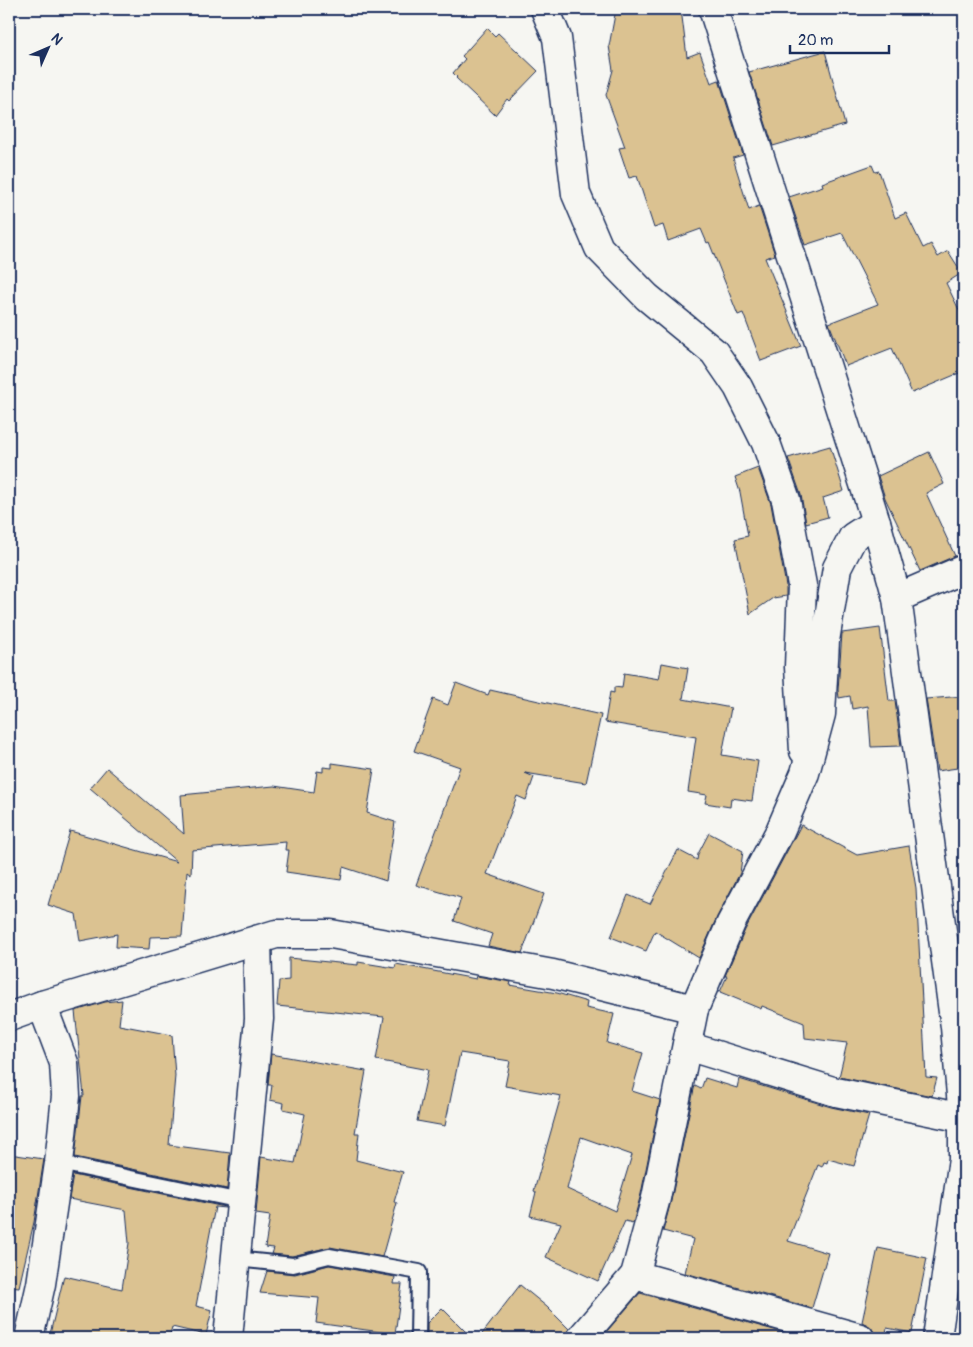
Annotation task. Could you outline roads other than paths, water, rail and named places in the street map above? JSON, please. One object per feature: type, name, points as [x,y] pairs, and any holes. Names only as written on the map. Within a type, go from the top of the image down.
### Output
[{"type":"street","points":[[545,9],[557,38],[576,194],[599,248],[647,297],[714,352],[738,387],[766,443],[786,500],[802,585],[799,667],[805,773]]},
{"type":"street","points":[[714,9],[876,522],[897,598],[954,1027],[963,1118],[963,1159],[937,1338]]},
{"type":"street","points":[[581,1338],[635,1275],[656,1198],[694,1009],[731,923],[780,831],[805,773],[821,714],[825,640],[837,568],[854,538],[876,522]]},
{"type":"street","points":[[897,598],[964,569]]},
{"type":"street","points":[[9,1017],[42,1005],[276,934],[331,934],[553,974],[694,1009]]},
{"type":"street","points":[[228,1338],[259,1019],[257,940]]},
{"type":"street","points":[[29,1338],[41,1284],[60,1163],[66,1096],[64,1063],[42,1005]]},
{"type":"street","points":[[686,1046],[836,1092],[963,1118]]},
{"type":"street","points":[[635,1275],[860,1338]]},
{"type":"lane","points":[[60,1163],[241,1201]]},
{"type":"lane","points":[[236,1260],[292,1265],[329,1256],[419,1272],[418,1338]]}]
